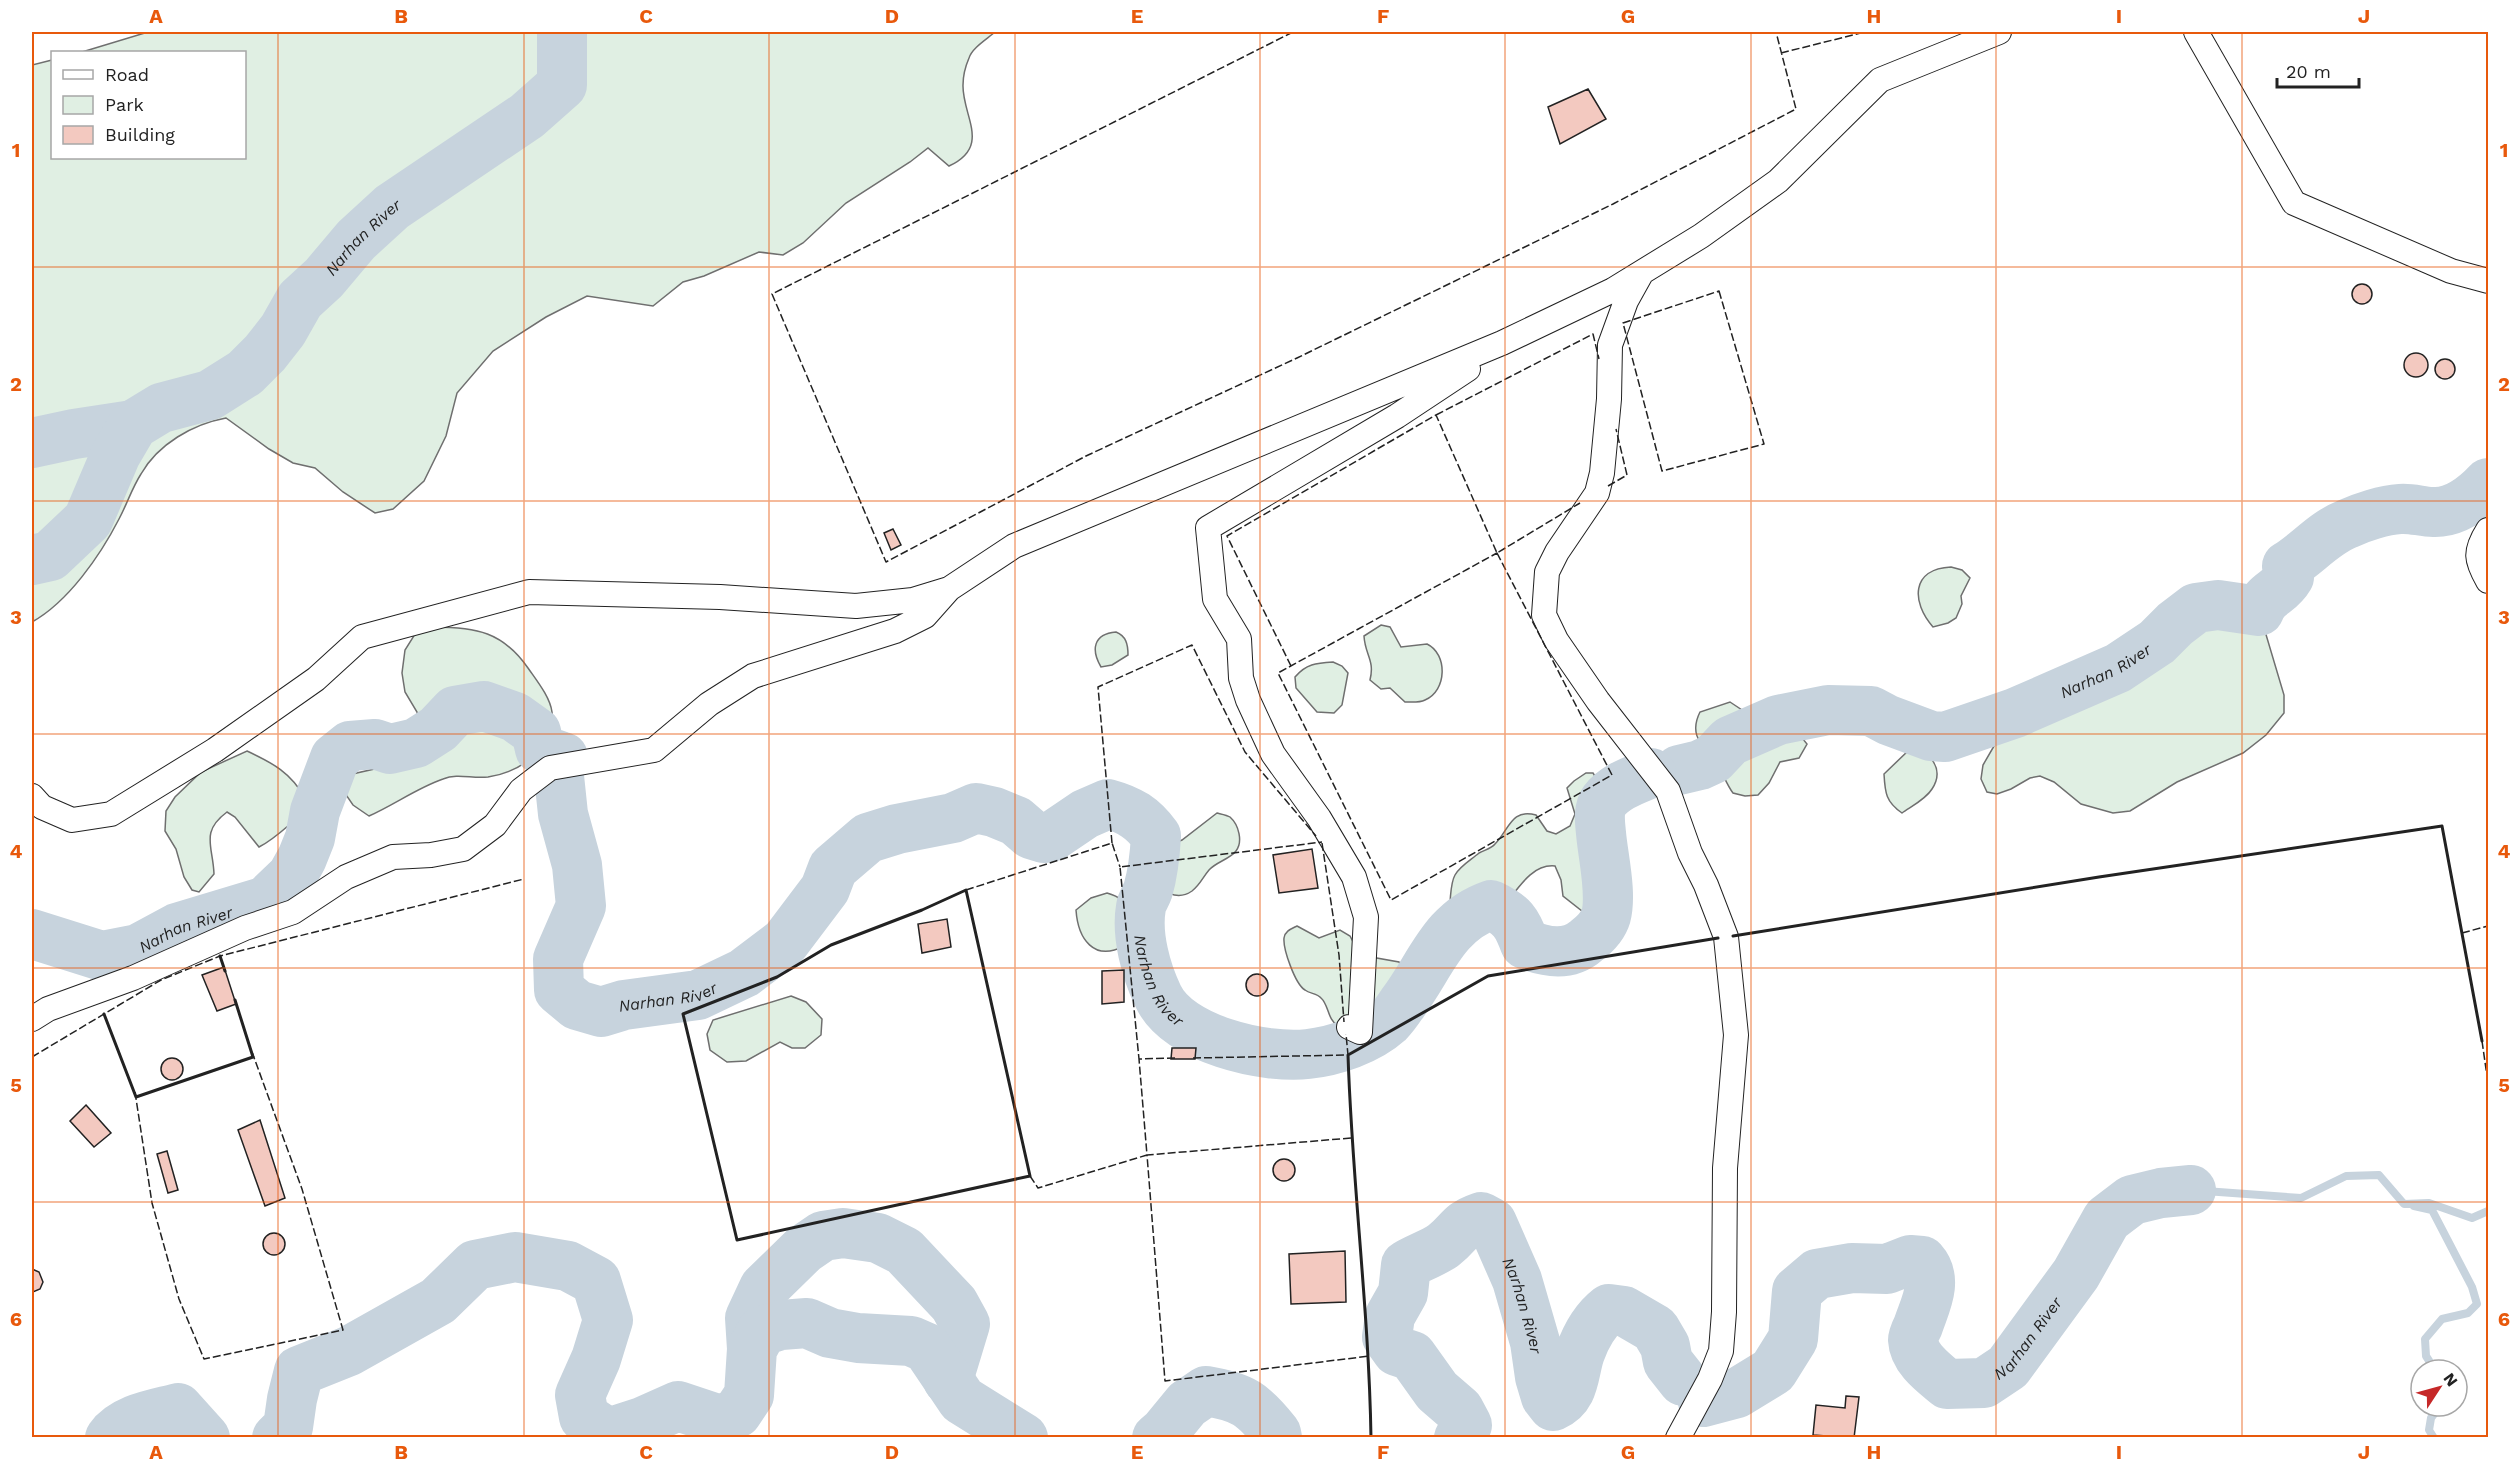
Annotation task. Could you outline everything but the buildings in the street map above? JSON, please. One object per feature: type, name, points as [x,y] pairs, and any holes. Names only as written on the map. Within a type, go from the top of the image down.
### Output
[{"type":"street","points":[[32,1019],[48,1009],[133,978],[245,928],[293,912],[346,877],[393,857],[431,855],[463,849],[495,825],[520,790],[550,768],[654,750],[709,704],[753,676],[895,631],[925,616],[950,589],[1014,546],[1502,343],[1613,290],[1701,236],[1778,181],[1880,81],[1999,32]]},
{"type":"street","points":[[2196,32],[2294,203],[2451,271],[2488,281]]},
{"type":"street","points":[[1642,272],[1626,301],[1610,345],[1609,399],[1602,472],[1597,493],[1557,552],[1547,572],[1544,615],[1556,639],[1598,701],[1668,791],[1690,853],[1706,885],[1726,937],[1736,1035],[1725,1168],[1724,1312],[1721,1351],[1710,1379],[1678,1437]]},
{"type":"street","points":[[1349,1027],[1360,1032],[1366,917],[1354,877],[1319,818],[1273,754],[1248,700],[1241,678],[1239,639],[1215,599],[1208,528],[1397,416],[1460,375],[1502,343]]},
{"type":"street","points":[[2488,530],[2481,542],[2478,563],[2488,581]]},
{"type":"street","points":[[32,796],[42,807],[72,820],[111,814],[243,730],[316,679],[362,637],[529,592],[720,597],[856,606],[913,600],[950,589]]},
{"type":"green space","points":[[148,32],[995,32],[973,51],[966,68],[963,82],[964,97],[972,130],[972,140],[962,158],[949,166],[928,148],[846,203],[803,243],[783,255],[759,252],[704,276],[683,282],[653,306],[587,296],[546,317],[493,351],[457,393],[446,436],[424,481],[393,509],[375,513],[343,492],[315,468],[293,463],[226,418],[201,425],[178,437],[148,463],[93,563],[58,603],[32,622],[32,65],[51,60],[51,159],[246,159],[246,51],[85,51]]},
{"type":"green space","points":[[1951,567],[1962,570],[1970,578],[1961,596],[1962,604],[1956,618],[1933,627],[1921,607],[1918,598],[1919,588],[1922,580],[1928,574],[1938,569]]},
{"type":"green space","points":[[2242,600],[2259,611],[2284,695],[2284,713],[2266,735],[2243,753],[2177,782],[2130,811],[2113,813],[2081,804],[2054,782],[2040,776],[2030,778],[1997,794],[1987,792],[1981,779],[1983,765],[2007,730],[2039,702],[2064,686],[2099,675],[2145,671],[2166,661],[2171,651],[2168,627],[2174,613]]},
{"type":"green space","points":[[1381,625],[1390,627],[1401,647],[1427,644],[1439,656],[1441,681],[1438,689],[1425,700],[1405,702],[1390,688],[1381,689],[1370,680],[1371,662],[1364,636]]},
{"type":"green space","points":[[434,627],[476,630],[509,646],[528,668],[549,701],[552,712],[548,737],[542,748],[512,770],[488,777],[454,776],[443,779],[369,816],[353,805],[342,789],[348,775],[401,763],[418,752],[422,744],[417,712],[405,692],[402,673],[405,650],[415,634]]},
{"type":"green space","points":[[1116,632],[1126,641],[1128,655],[1112,665],[1101,667],[1096,655],[1096,644],[1108,633]]},
{"type":"green space","points":[[1333,662],[1342,666],[1348,673],[1342,705],[1334,713],[1317,712],[1296,688],[1295,677],[1303,669],[1312,665]]},
{"type":"green space","points":[[1730,702],[1742,710],[1757,739],[1786,727],[1794,728],[1807,744],[1799,758],[1780,762],[1769,783],[1758,795],[1745,796],[1733,793],[1719,767],[1697,736],[1697,721],[1700,712]]},
{"type":"green space","points":[[1909,750],[1929,757],[1937,774],[1936,782],[1929,793],[1902,813],[1887,796],[1884,774]]},
{"type":"green space","points":[[247,751],[287,775],[300,789],[305,798],[301,815],[259,847],[235,817],[227,812],[213,826],[211,833],[214,874],[199,892],[192,890],[184,877],[176,849],[165,831],[166,811],[175,797],[201,772]]},
{"type":"green space","points":[[1586,773],[1593,773],[1602,788],[1616,815],[1624,841],[1623,868],[1612,897],[1598,909],[1582,911],[1563,896],[1561,880],[1555,866],[1542,868],[1530,875],[1489,922],[1477,929],[1463,931],[1454,920],[1450,908],[1452,884],[1457,872],[1479,853],[1493,846],[1516,817],[1536,815],[1547,831],[1556,834],[1570,826],[1575,814],[1567,788]]},
{"type":"green space","points":[[1217,813],[1230,817],[1236,824],[1240,838],[1236,851],[1212,867],[1192,891],[1183,895],[1167,892],[1148,873],[1139,859],[1141,852],[1163,848],[1182,840]]},
{"type":"green space","points":[[1107,893],[1123,901],[1127,907],[1129,921],[1124,946],[1104,951],[1096,949],[1084,938],[1077,921],[1076,910],[1091,898]]},
{"type":"green space","points":[[1297,926],[1319,938],[1340,930],[1350,936],[1360,955],[1399,962],[1405,973],[1405,983],[1396,1002],[1360,1032],[1334,1023],[1321,998],[1301,986],[1290,966],[1284,938],[1287,932]]},
{"type":"green space","points":[[791,996],[806,1002],[822,1019],[821,1035],[805,1048],[792,1048],[780,1042],[746,1061],[727,1062],[710,1050],[707,1034],[713,1020]]},
{"type":"waterway","name":"Narhan River","points":[[32,560],[50,556],[88,520],[116,454],[133,425],[161,408],[210,395],[245,373],[283,330],[300,300],[324,278],[356,240],[392,207],[527,116],[562,85],[562,32]]},
{"type":"waterway","name":"Narhan River","points":[[32,443],[133,425]]},
{"type":"waterway","name":"Narhan River","points":[[1679,770],[1713,759],[1730,741],[1778,720],[1828,710],[1871,711],[1931,736],[1945,737],[2015,713],[2118,668],[2157,642],[2196,608],[2218,605],[2259,611],[2266,600],[2289,577],[2287,566],[2323,538],[2353,521],[2394,510],[2441,512],[2470,499],[2488,483]]},
{"type":"waterway","name":"Narhan River","points":[[32,934],[102,956],[138,949],[177,928],[266,901],[292,876],[302,858],[310,838],[315,811],[335,758],[350,746],[375,744],[390,749],[416,743],[438,729],[455,711],[484,706],[515,717],[536,732],[540,749],[563,757],[554,755]]},
{"type":"waterway","name":"Narhan River","points":[[559,776],[563,814],[577,865],[581,906],[558,959],[559,990],[577,1005],[601,1012],[624,1005],[698,995],[744,973],[785,942],[825,889],[833,868],[868,838],[897,829],[953,818],[976,808],[1016,821],[1031,834],[1044,838],[1051,837],[1085,814],[1108,804],[1135,816],[1156,836],[1151,877],[1141,907],[1140,929],[1143,953],[1150,975],[1158,996],[1168,1011],[1203,1035],[1224,1043],[1246,1049],[1290,1055],[1318,1053],[1340,1047],[1380,1028],[1397,1011],[1449,934],[1460,922],[1491,905],[1513,920],[1525,944],[1556,952],[1572,949],[1586,941],[1603,923],[1608,907],[1608,886],[1600,821],[1602,804],[1619,787],[1651,773]]},
{"type":"waterway","name":"Narhan River","points":[[2191,1190],[2301,1198],[2346,1176],[2379,1175],[2404,1204],[2429,1203],[2472,1218],[2488,1211]]},
{"type":"waterway","name":"Narhan River","points":[[1703,1402],[1737,1393],[1773,1371],[1793,1339],[1797,1291],[1817,1274],[1852,1268],[1887,1269],[1910,1260],[1922,1261],[1930,1276],[1927,1301],[1913,1338],[1917,1353],[1925,1365],[1947,1384],[1984,1383],[2008,1367],[2076,1274],[2107,1219],[2132,1200],[2161,1193],[2191,1190]]},
{"type":"waterway","name":"Narhan River","points":[[2414,1206],[2432,1210],[2472,1287],[2477,1304],[2468,1313],[2442,1319],[2425,1339],[2427,1358]]},
{"type":"waterway","name":"Narhan River","points":[[1459,1438],[1467,1425],[1459,1410],[1437,1391],[1412,1356],[1397,1351],[1387,1337],[1390,1316],[1403,1293],[1406,1265],[1440,1248],[1464,1226],[1481,1217],[1492,1223],[1517,1280],[1535,1342],[1540,1377],[1546,1397],[1553,1406],[1560,1402],[1570,1390],[1585,1340],[1595,1323],[1609,1309],[1624,1311],[1655,1329],[1665,1346],[1668,1362],[1683,1381]]},
{"type":"waterway","name":"Narhan River","points":[[752,1349],[750,1318],[764,1288],[804,1249],[823,1236],[843,1233],[878,1238],[904,1251],[954,1304],[965,1324],[948,1380]]},
{"type":"waterway","name":"Narhan River","points":[[277,1438],[288,1427],[299,1371],[349,1351],[438,1301],[475,1265],[515,1257],[568,1266],[596,1281],[608,1320],[596,1359],[580,1395],[584,1417],[608,1433],[642,1422],[678,1406],[720,1420],[737,1413],[749,1395],[752,1349],[762,1331],[781,1325],[807,1323],[830,1333],[858,1338],[911,1341],[927,1348],[962,1400],[1023,1438]]},
{"type":"waterway","name":"Narhan River","points":[[1157,1438],[1187,1404],[1206,1391],[1229,1396],[1246,1403],[1261,1415],[1276,1433],[1277,1438]]},
{"type":"waterway","name":"Narhan River","points":[[110,1438],[116,1431],[132,1421],[178,1408],[205,1438]]},
{"type":"waterway","name":"Narhan River","points":[[2431,1418],[2429,1430],[2434,1438]]},
{"type":"fence","points":[[1293,32],[772,294],[886,562],[1086,456],[1297,358],[1613,204],[1796,109],[1776,32]]},
{"type":"fence","points":[[1781,53],[1865,32]]},
{"type":"fence","points":[[1719,291],[1764,444],[1662,471],[1623,323],[1719,291]]},
{"type":"fence","points":[[1436,415],[1593,334],[1599,359]]},
{"type":"fence","points":[[1291,666],[1227,536],[1436,415],[1497,553],[1580,503]]},
{"type":"fence","points":[[1608,486],[1627,475],[1616,429]]},
{"type":"fence","points":[[1497,553],[1612,775],[1391,900],[1278,673],[1497,553]]},
{"type":"fence","points":[[1112,843],[1098,687],[1192,645],[1245,752],[1316,836]]},
{"type":"fence","points":[[1175,1058],[1139,1059],[1120,867],[1322,842]]},
{"type":"fence","points":[[966,890],[1112,843],[1120,867]]},
{"type":"fence","points":[[1322,843],[1339,955],[1344,1022]]},
{"type":"fence","points":[[32,1057],[161,980],[220,956],[524,879]]},
{"type":"fence","points":[[2462,933],[2488,926]]},
{"type":"fence","points":[[1193,1058],[1348,1055],[1346,1034]]},
{"type":"fence","points":[[2482,1041],[2488,1083]]},
{"type":"fence","points":[[135,1092],[152,1203],[179,1299],[204,1359],[343,1330],[302,1189],[252,1052]]},
{"type":"fence","points":[[1030,1176],[1038,1188],[1147,1155],[1139,1059]]},
{"type":"fence","points":[[1351,1138],[1147,1155],[1165,1381],[1370,1356]]},
{"type":"wall","points":[[1733,936],[2099,877],[2442,826],[2482,1041]]},
{"type":"wall","points":[[966,890],[1030,1176],[737,1240],[683,1014],[777,977],[831,945],[922,910],[966,890]]},
{"type":"wall","points":[[1371,1438],[1370,1390],[1348,1055],[1488,976],[1718,938]]},
{"type":"wall","points":[[220,956],[225,971]]},
{"type":"wall","points":[[104,1014],[136,1097],[253,1057],[235,1000]]}]
